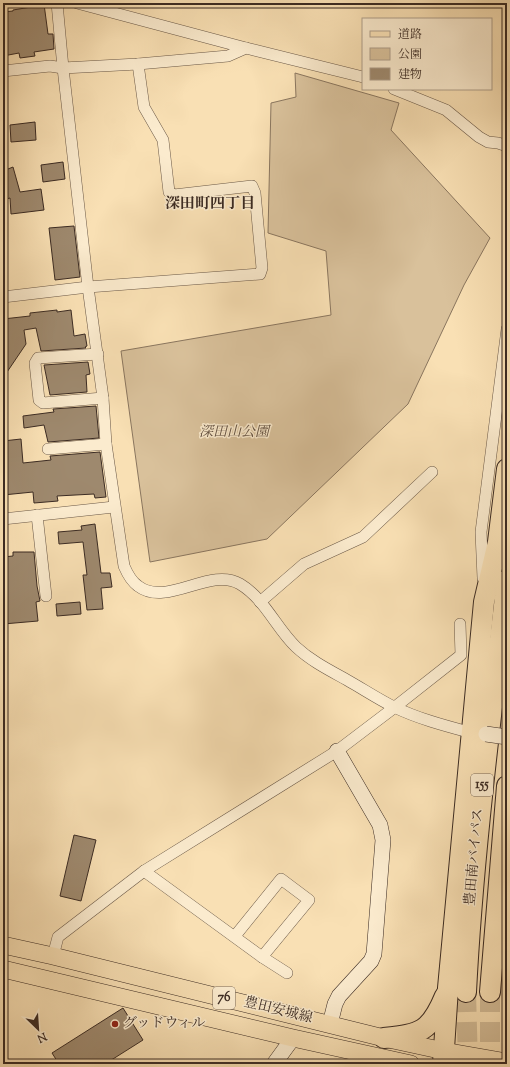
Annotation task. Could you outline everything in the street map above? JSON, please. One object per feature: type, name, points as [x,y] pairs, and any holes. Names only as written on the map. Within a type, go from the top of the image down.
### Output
[{"type":"highway","name":"155","points":[[444,1058],[457,990],[479,733],[484,602],[498,542],[507,469]]},
{"type":"highway","name":"豊田南バイパス","points":[[457,990],[469,930],[482,780],[507,580]]},
{"type":"highway","name":"豊田南バイパス","points":[[490,992],[507,786]]},
{"type":"highway","name":"155","points":[[384,1038],[411,1035],[428,1025],[438,1011],[457,990]]},
{"type":"highway","points":[[499,1064],[507,1062]]},
{"type":"main road","name":"豊田安城線","points":[[3,945],[330,1024],[384,1038],[444,1058],[507,1062]]},
{"type":"main road","name":"豊田安城線","points":[[3,969],[293,1038],[411,1064]]},
{"type":"street","points":[[57,3],[88,287],[103,398],[106,444],[124,566],[131,579],[138,586],[149,591],[163,592],[214,580],[228,579],[240,584],[249,590],[292,643],[309,658],[395,707],[439,724],[479,733],[507,737]]},
{"type":"street","points":[[77,3],[246,48],[362,77]]},
{"type":"street","points":[[3,71],[50,66],[63,68],[138,64],[228,56],[246,48]]},
{"type":"street","points":[[3,297],[88,287],[260,274],[262,268],[255,193],[252,186],[174,195],[169,192],[163,140],[144,107],[138,64]]},
{"type":"street","points":[[396,90],[446,110],[479,137],[488,142],[507,146]]},
{"type":"street","points":[[484,602],[481,532],[507,329]]},
{"type":"street","points":[[98,354],[38,358],[35,363],[39,400],[43,404],[103,398]]},
{"type":"street","points":[[48,449],[106,444]]},
{"type":"street","points":[[260,602],[304,564],[363,537],[432,472]]},
{"type":"street","points":[[3,519],[114,506]]},
{"type":"street","points":[[37,515],[46,596]]},
{"type":"street","points":[[53,956],[58,937],[144,872],[337,750],[461,655],[460,624]]},
{"type":"street","points":[[330,1024],[335,1004],[339,996],[371,961],[374,954],[383,840],[380,826],[337,750]]},
{"type":"street","points":[[144,872],[235,936],[262,957],[287,973]]},
{"type":"street","points":[[235,936],[281,879],[309,900],[262,957]]},
{"type":"street","points":[[274,1064],[293,1038]]},
{"type":"green space","name":"深田山公園","points":[[295,73],[399,103],[391,130],[490,238],[464,285],[408,404],[267,539],[150,562],[121,351],[331,315],[326,251],[268,233],[271,103],[296,97]]},
{"type":"building","points":[[44,4],[48,34],[53,34],[54,49],[34,52],[35,56],[20,58],[19,53],[3,56],[3,12],[31,7],[31,5]]},
{"type":"building","points":[[35,122],[36,140],[11,142],[10,125]]},
{"type":"building","points":[[63,162],[65,179],[43,182],[41,165]]},
{"type":"building","points":[[13,167],[20,192],[41,189],[44,210],[11,214],[10,198],[3,200],[3,171]]},
{"type":"building","points":[[74,226],[80,277],[55,280],[49,228]]},
{"type":"building","points":[[57,310],[57,312],[71,310],[74,336],[85,334],[86,348],[41,351],[36,328],[24,330],[26,344],[3,378],[3,319],[30,316],[30,313]]},
{"type":"building","points":[[88,362],[90,374],[86,375],[87,392],[50,395],[44,365]]},
{"type":"building","points":[[96,406],[99,438],[48,442],[44,425],[24,428],[23,416],[54,412],[53,409]]},
{"type":"building","points":[[21,439],[23,463],[51,460],[50,456],[100,452],[106,497],[95,498],[94,494],[57,496],[58,501],[34,503],[33,492],[3,495],[3,479],[6,479],[3,457],[3,441]]},
{"type":"building","points":[[95,524],[101,573],[110,573],[112,587],[101,588],[103,609],[87,610],[83,575],[87,575],[83,542],[59,544],[58,532],[82,530],[81,526]]},
{"type":"building","points":[[13,552],[34,552],[40,601],[36,602],[38,621],[3,624],[3,557],[13,556]]},
{"type":"building","points":[[80,602],[81,614],[57,616],[56,604]]},
{"type":"building","points":[[74,835],[96,840],[81,901],[60,896]]},
{"type":"building","name":"グッドウィル","points":[[123,1008],[143,1040],[105,1064],[59,1064],[52,1053]]},
{"type":"tunnel","points":[[466,992],[468,1064]]},
{"type":"tunnel","points":[[490,992],[490,1064]]},
{"type":"place","name":"グッドウィル","points":[[115,1024]]},
{"type":"district","name":"深田町四丁目","points":[[210,204]]}]
